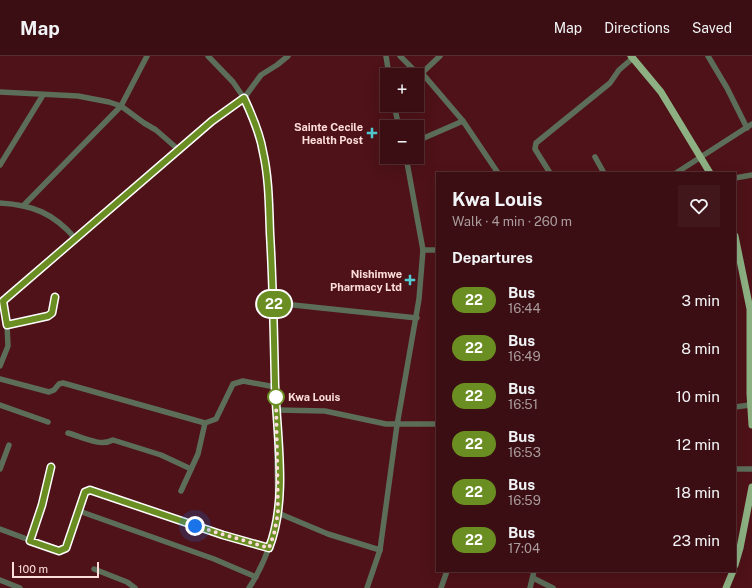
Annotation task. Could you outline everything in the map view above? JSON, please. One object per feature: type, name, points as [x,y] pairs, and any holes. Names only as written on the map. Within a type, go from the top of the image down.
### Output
[{"type":"main road","points":[[632,57],[661,92],[709,172]]},
{"type":"main road","points":[[736,241],[750,309],[750,405],[752,425]]},
{"type":"main road","points":[[736,558],[739,538],[752,487]]},
{"type":"main road","points":[[726,588],[733,572]]},
{"type":"street","points":[[24,206],[120,106],[147,56]]},
{"type":"street","points":[[208,56],[233,82],[244,98],[254,120],[264,152],[268,192],[274,303],[278,513],[274,534],[269,548],[256,577],[249,588]]},
{"type":"street","points":[[0,366],[8,346],[7,325],[1,298],[180,150],[212,121],[244,98],[261,75],[288,56]]},
{"type":"street","points":[[386,56],[389,68]]},
{"type":"street","points":[[400,56],[412,68]]},
{"type":"street","points":[[424,71],[440,56]]},
{"type":"street","points":[[678,172],[749,126],[708,56]]},
{"type":"street","points":[[549,172],[535,149],[536,143],[610,83],[632,57]]},
{"type":"street","points":[[424,75],[463,121],[497,172]]},
{"type":"street","points":[[0,92],[78,96],[109,102],[120,106],[164,135],[180,150]]},
{"type":"street","points":[[0,165],[43,95]]},
{"type":"street","points":[[424,138],[463,121]]},
{"type":"street","points":[[595,157],[603,172]]},
{"type":"street","points":[[367,588],[380,550],[397,425],[417,318],[423,250],[407,164]]},
{"type":"street","points":[[736,178],[752,175]]},
{"type":"street","points":[[0,203],[24,206],[49,214],[75,238]]},
{"type":"street","points":[[423,250],[436,250]]},
{"type":"street","points":[[7,325],[48,316],[52,313],[55,297]]},
{"type":"street","points":[[274,303],[417,318]]},
{"type":"street","points":[[0,379],[49,392],[54,390],[59,384],[63,384],[205,423],[216,420],[233,384],[242,381],[275,388]]},
{"type":"street","points":[[0,405],[48,422]]},
{"type":"street","points":[[736,407],[750,405]]},
{"type":"street","points":[[277,410],[325,411],[373,422],[397,425],[404,423],[436,424]]},
{"type":"street","points":[[181,491],[198,454],[205,423]]},
{"type":"street","points":[[68,433],[99,442],[108,443],[113,440],[161,454],[191,469]]},
{"type":"street","points":[[0,469],[9,445]]},
{"type":"street","points":[[30,541],[42,505],[51,467]]},
{"type":"street","points":[[736,469],[752,469]]},
{"type":"street","points":[[0,529],[59,551],[63,550],[68,544],[85,492],[90,490],[216,533],[269,548]]},
{"type":"street","points":[[79,511],[214,560],[256,577]]},
{"type":"street","points":[[278,513],[328,534],[380,550]]},
{"type":"street","points":[[94,569],[127,582],[135,588]]},
{"type":"street","points":[[441,588],[447,572]]},
{"type":"street","points":[[530,588],[534,572]]},
{"type":"street","points":[[533,578],[553,588]]},
{"type":"street","points":[[0,580],[20,588]]},
{"type":"bus line","name":"22","points":[[51,467],[42,505],[30,541],[59,551],[66,548],[85,492],[90,490],[223,535],[269,548],[274,534],[278,513],[279,479],[275,388],[274,303],[268,192],[264,152],[254,120],[244,98],[212,121],[3,301],[7,325],[48,316],[52,313],[55,297]]},
{"type":"place","name":"Sainte Cecile Health Post","points":[[372,133]]},
{"type":"place","name":"Nishimwe Pharmacy Ltd","points":[[410,280]]},
{"type":"place","name":"Kwa Louis","points":[[276,397]]},
{"type":"route","points":[[195,526],[269,548],[274,534],[278,513],[279,479],[276,397]]}]
